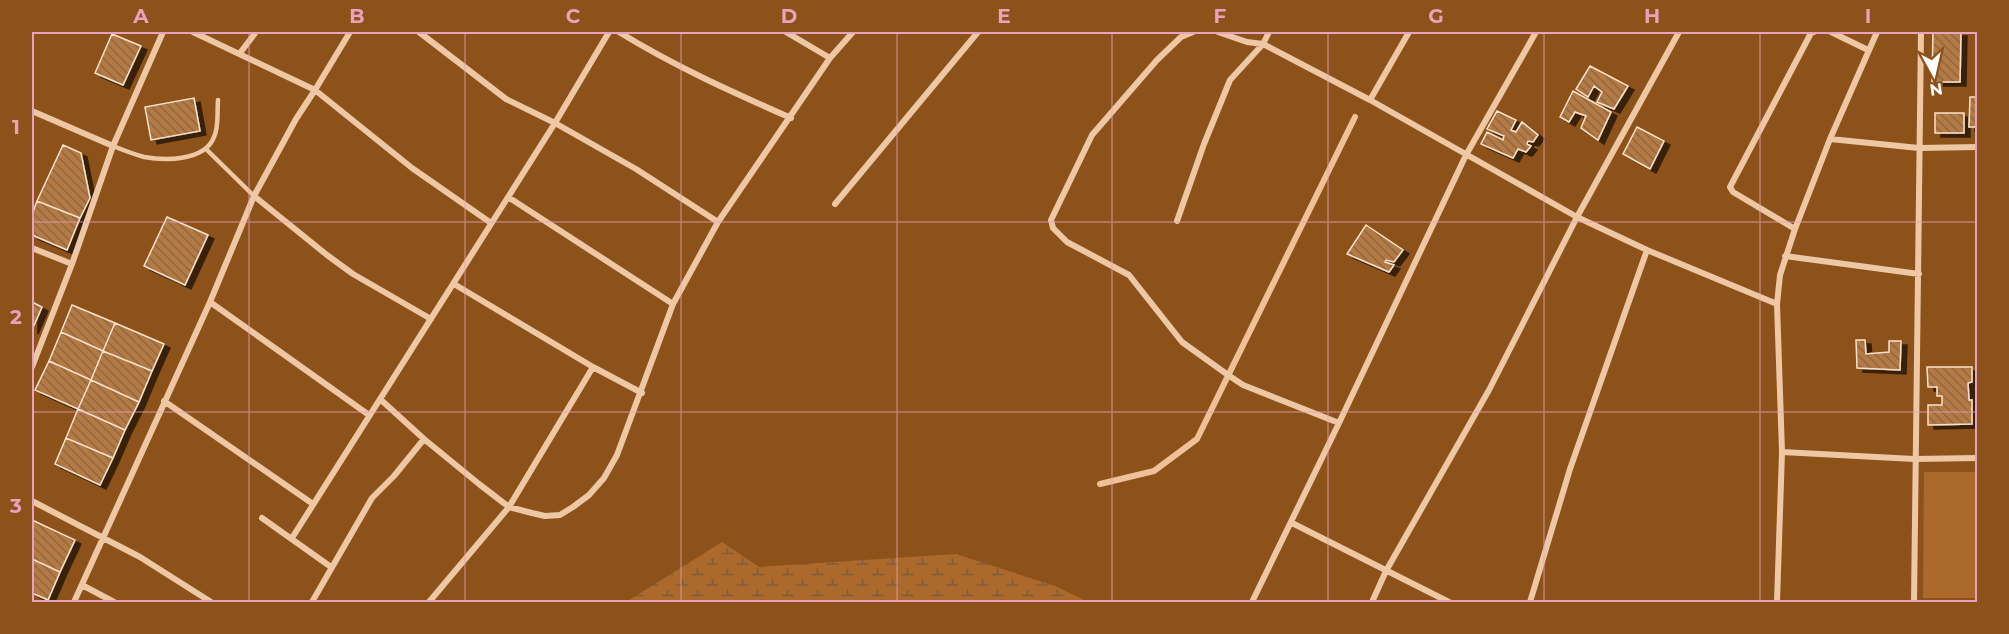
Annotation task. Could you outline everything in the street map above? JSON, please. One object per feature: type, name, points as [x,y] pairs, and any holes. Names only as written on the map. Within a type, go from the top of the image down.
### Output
[{"type":"street","points":[[32,367],[72,264],[113,146],[162,32]]},
{"type":"street","points":[[193,32],[315,90],[419,173],[491,223]]},
{"type":"street","points":[[240,53],[256,32]]},
{"type":"street","points":[[74,603],[210,302],[254,196],[296,119],[350,32]]},
{"type":"street","points":[[419,32],[506,99],[555,123],[636,169],[718,222]]},
{"type":"street","points":[[292,538],[555,123],[609,32]]},
{"type":"street","points":[[623,32],[669,61],[790,118]]},
{"type":"street","points":[[786,32],[830,58]]},
{"type":"street","points":[[380,399],[424,439],[509,507],[545,516],[560,514],[589,495],[604,478],[617,455],[642,393],[673,304],[718,222],[830,58],[853,32]]},
{"type":"street","points":[[835,204],[978,32]]},
{"type":"street","points":[[1193,32],[1181,37],[1156,60],[1092,135],[1052,220],[1053,228],[1067,242],[1129,275],[1182,342],[1228,375],[1243,385],[1339,423]]},
{"type":"street","points":[[1218,32],[1247,42],[1263,44],[1370,100],[1577,217],[1647,250],[1777,303]]},
{"type":"street","points":[[1177,221],[1204,144],[1230,80],[1263,44],[1269,32]]},
{"type":"street","points":[[1370,100],[1409,32]]},
{"type":"street","points":[[1252,603],[1466,155],[1536,32]]},
{"type":"street","points":[[1372,603],[1386,571],[1489,390],[1577,217],[1679,32]]},
{"type":"street","points":[[1795,229],[1733,192],[1730,187],[1814,32]]},
{"type":"street","points":[[1831,32],[1868,50]]},
{"type":"street","points":[[1777,603],[1782,452],[1777,303],[1780,275],[1785,256],[1830,139],[1877,32]]},
{"type":"street","points":[[1914,603],[1921,32]]},
{"type":"street","points":[[32,111],[113,146]]},
{"type":"street","points":[[1830,139],[1919,148],[1977,147]]},
{"type":"street","points":[[254,196],[344,267],[431,319]]},
{"type":"street","points":[[508,197],[673,304]]},
{"type":"street","points":[[32,248],[72,264]]},
{"type":"street","points":[[1530,603],[1570,469],[1647,250]]},
{"type":"street","points":[[1785,256],[1919,274]]},
{"type":"street","points":[[454,284],[593,367],[642,393]]},
{"type":"street","points":[[210,302],[369,415]]},
{"type":"street","points":[[429,603],[509,507],[593,367]]},
{"type":"street","points":[[164,401],[313,504]]},
{"type":"street","points":[[312,603],[372,498],[424,439]]},
{"type":"street","points":[[1782,452],[1914,459],[1977,459]]},
{"type":"street","points":[[32,501],[166,573],[211,603]]},
{"type":"street","points":[[262,518],[331,567]]},
{"type":"street","points":[[1292,523],[1449,603]]},
{"type":"street","points":[[82,585],[114,603]]},
{"type":"lane","points":[[113,146],[144,157],[168,159],[194,155],[207,150],[215,136],[218,100]]},
{"type":"lane","points":[[207,150],[254,196]]},
{"type":"green space","points":[[1924,472],[1977,472],[1977,598],[1923,598]]},
{"type":"green space","points":[[722,542],[759,567],[956,554],[1055,586],[1088,602],[626,602]]},
{"type":"building","points":[[1933,32],[1961,32],[1960,82],[1932,82]]},
{"type":"building","points":[[112,34],[141,46],[123,85],[95,73]]},
{"type":"building","points":[[1590,66],[1628,86],[1614,109],[1597,102],[1602,92],[1594,86],[1588,97],[1576,89]]},
{"type":"building","points":[[1573,91],[1611,112],[1598,140],[1581,128],[1586,116],[1575,112],[1569,122],[1560,117]]},
{"type":"building","points":[[1970,97],[1978,97],[1978,127],[1969,127]]},
{"type":"building","points":[[194,98],[200,131],[151,140],[145,107]]},
{"type":"building","points":[[1497,111],[1516,120],[1511,130],[1516,132],[1522,122],[1538,135],[1533,142],[1528,141],[1527,144],[1531,146],[1526,152],[1518,149],[1513,158],[1481,144],[1487,132],[1503,140],[1504,136],[1487,129]]},
{"type":"building","points":[[1935,113],[1964,113],[1964,133],[1935,133]]},
{"type":"building","points":[[1637,127],[1664,141],[1650,169],[1623,154]]},
{"type":"building","points":[[63,145],[81,153],[90,198],[80,218],[37,201]]},
{"type":"building","points":[[37,201],[80,218],[67,250],[32,235],[32,215]]},
{"type":"building","points":[[167,217],[208,235],[185,285],[144,266]]},
{"type":"building","points":[[1366,225],[1403,250],[1394,262],[1386,260],[1385,262],[1394,265],[1389,272],[1347,254]]},
{"type":"building","points":[[32,302],[42,307],[32,330]]},
{"type":"building","points":[[72,305],[115,323],[103,351],[61,332]]},
{"type":"building","points":[[115,323],[164,344],[152,371],[103,351]]},
{"type":"building","points":[[61,332],[103,351],[91,380],[49,361]]},
{"type":"building","points":[[1856,340],[1865,340],[1866,354],[1889,352],[1889,341],[1901,341],[1900,370],[1857,368]]},
{"type":"building","points":[[103,351],[152,371],[139,402],[91,380]]},
{"type":"building","points":[[49,361],[91,380],[78,409],[35,390]]},
{"type":"building","points":[[1927,367],[1972,367],[1972,382],[1968,383],[1969,400],[1972,400],[1972,424],[1928,425],[1928,405],[1942,405],[1942,396],[1937,396],[1937,387],[1928,387]]},
{"type":"building","points":[[91,380],[139,402],[125,430],[78,409]]},
{"type":"building","points":[[78,409],[125,430],[113,458],[66,438]]},
{"type":"building","points":[[66,438],[113,458],[100,485],[55,464]]},
{"type":"building","points":[[32,520],[75,540],[60,572],[32,559]]},
{"type":"building","points":[[32,559],[60,572],[48,600],[32,593]]},
{"type":"waterway","points":[[1100,484],[1154,471],[1197,439],[1355,117]]}]
